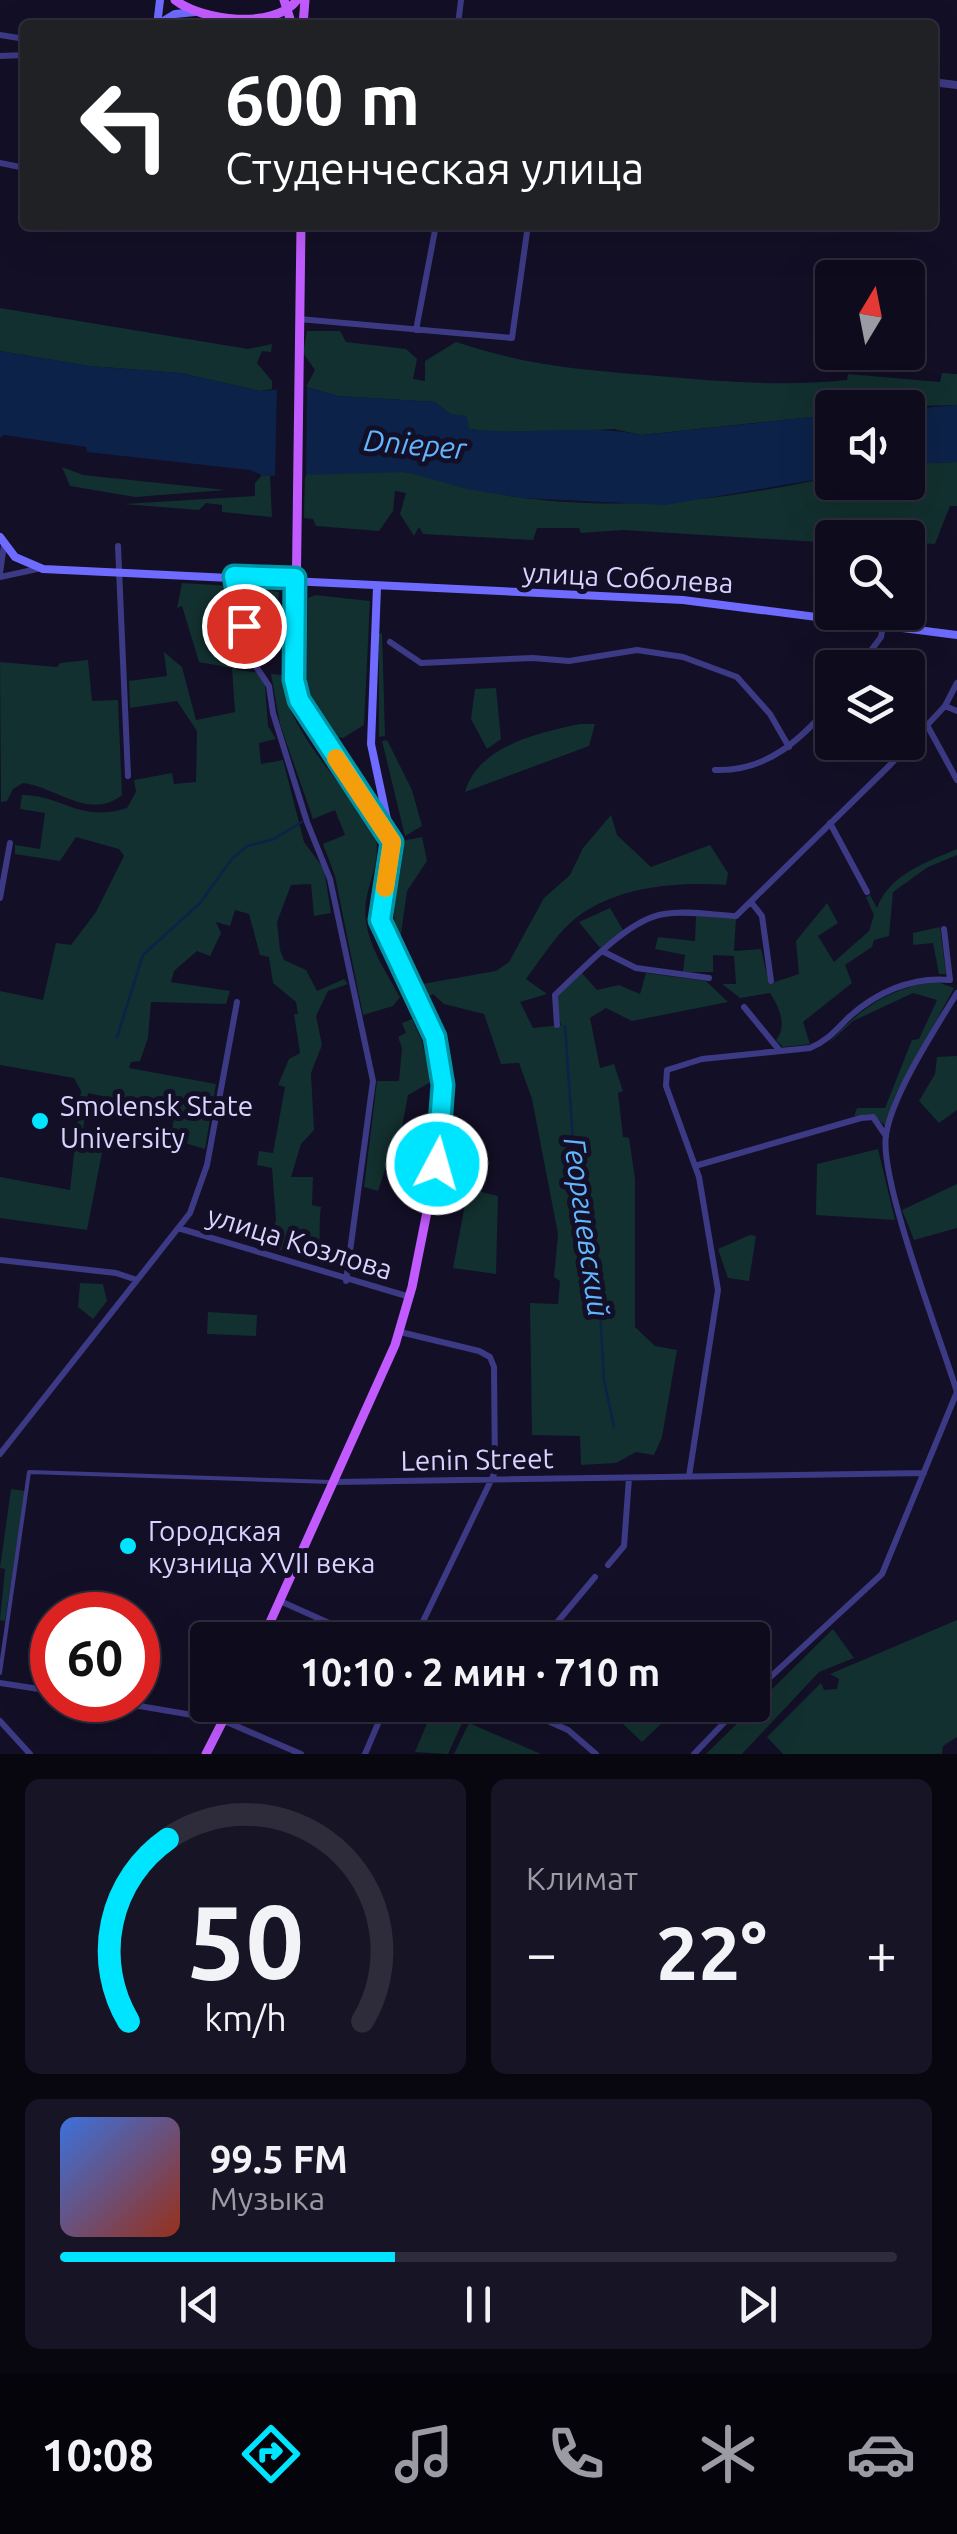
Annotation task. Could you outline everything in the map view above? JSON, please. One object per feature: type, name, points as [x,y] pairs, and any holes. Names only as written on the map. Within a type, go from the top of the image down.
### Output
[{"type":"main road","points":[[175,0],[195,12]]},
{"type":"main road","points":[[228,17],[260,17],[297,0]]},
{"type":"main road","points":[[165,20],[175,14],[195,12],[238,20]]},
{"type":"main road","points":[[300,230],[294,680],[299,700],[392,842]]},
{"type":"main road","points":[[2,541],[23,562],[43,569]]},
{"type":"main road","name":"улица Соболева","points":[[43,569],[295,578],[377,587],[683,600],[815,617]]},
{"type":"main road","points":[[270,1622],[400,1332],[436,1172],[443,1085],[430,1022],[380,920],[392,842],[371,744],[377,587]]},
{"type":"main road","name":"улица Соболева","points":[[916,630],[957,635]]},
{"type":"main road","points":[[206,1754],[221,1722]]},
{"type":"street","points":[[416,330],[436,230]]},
{"type":"street","points":[[298,319],[512,338],[527,230]]},
{"type":"street","points":[[2,541],[0,575],[21,569],[43,569]]},
{"type":"street","points":[[118,546],[116,572],[124,655],[128,776]]},
{"type":"street","points":[[234,576],[251,659],[269,686],[273,713],[330,879],[373,1081],[346,1281]]},
{"type":"street","points":[[390,642],[421,663],[569,660],[637,650],[683,656],[737,677],[770,714],[789,747]]},
{"type":"street","points":[[557,1025],[555,995],[602,952],[646,920],[664,914],[736,916],[927,725],[945,706],[957,684]]},
{"type":"street","points":[[945,706],[957,711]]},
{"type":"street","points":[[715,770],[741,769],[789,747],[815,720]]},
{"type":"street","points":[[927,725],[957,780]]},
{"type":"street","points":[[830,822],[867,892]]},
{"type":"street","points":[[0,898],[10,843]]},
{"type":"street","points":[[750,902],[762,916],[772,981]]},
{"type":"street","points":[[690,1476],[718,1290],[695,1166],[666,1086],[667,1070],[692,1061],[781,1052],[825,1042],[851,1015],[885,992],[909,983],[953,981],[944,929]]},
{"type":"street","points":[[602,952],[636,968],[709,978]]},
{"type":"street","points":[[886,1136],[896,1100],[957,992]]},
{"type":"street","points":[[0,1454],[190,1214],[207,1165],[237,1002]]},
{"type":"street","points":[[744,1008],[781,1052]]},
{"type":"street","points":[[695,1166],[872,1117],[886,1136],[900,1212],[957,1392],[879,1578],[770,1678]]},
{"type":"street","name":"улица Козлова","points":[[178,1228],[410,1297]]},
{"type":"street","points":[[0,1260],[116,1273],[137,1280]]},
{"type":"street","points":[[400,1332],[480,1351],[490,1356],[494,1367],[495,1466],[422,1622]]},
{"type":"street","name":"Lenin Street","points":[[0,1673],[29,1472],[489,1483],[924,1473]]},
{"type":"street","points":[[608,1565],[624,1546],[629,1478]]},
{"type":"street","points":[[557,1622],[594,1577]]},
{"type":"street","points":[[280,1601],[327,1622]]},
{"type":"street","points":[[0,1682],[30,1687]]},
{"type":"street","points":[[160,1709],[190,1715]]},
{"type":"street","points":[[0,1721],[30,1754]]},
{"type":"street","points":[[227,1722],[300,1754]]},
{"type":"street","points":[[364,1754],[378,1722]]},
{"type":"street","points":[[550,1722],[568,1730],[596,1754]]},
{"type":"street","points":[[694,1754],[725,1722]]},
{"type":"green space","points":[[0,308],[248,349],[272,344],[271,352],[262,351],[257,363],[272,381],[272,389],[260,391],[180,373],[89,366],[0,351]]},
{"type":"green space","points":[[307,331],[340,331],[346,342],[406,349],[417,359],[413,379],[425,381],[425,361],[456,342],[550,365],[721,381],[822,382],[847,380],[848,374],[940,382],[942,373],[957,374],[957,405],[925,406],[925,390],[815,390],[815,417],[641,435],[614,429],[514,434],[469,429],[435,402],[338,396],[306,387],[315,370],[303,353]]},
{"type":"green space","points":[[957,462],[957,506],[950,506],[935,544],[925,543],[925,520],[815,520],[815,542],[623,530],[581,533],[579,528],[537,528],[533,540],[423,534],[419,527],[414,536],[400,514],[406,493],[395,491],[393,511],[379,531],[316,526],[313,519],[304,518],[305,473],[404,472],[523,498],[564,502],[679,501],[815,480],[815,500],[925,500],[925,463]]},
{"type":"green space","points":[[62,467],[83,475],[226,490],[135,497],[70,486]]},
{"type":"green space","points":[[262,475],[270,475],[272,517],[222,512],[222,505],[206,503],[199,510],[123,504],[255,496],[255,483]]},
{"type":"green space","points":[[182,583],[230,586],[240,623],[233,625],[236,670],[264,673],[268,726],[276,739],[259,743],[261,764],[283,760],[304,842],[324,869],[331,913],[314,916],[311,884],[291,885],[277,922],[284,960],[306,970],[317,991],[344,979],[348,984],[328,991],[316,1016],[322,1045],[311,1073],[314,1130],[301,1144],[291,1177],[313,1177],[312,1205],[321,1207],[316,1261],[268,1246],[276,1220],[272,1168],[257,1165],[259,1151],[273,1153],[285,1087],[278,1085],[289,1059],[300,1053],[294,1014],[298,1014],[296,1002],[273,983],[269,957],[260,955],[249,914],[235,910],[230,926],[216,922],[221,933],[210,956],[197,951],[174,971],[171,982],[230,991],[226,1004],[151,1002],[148,1038],[140,1061],[131,1062],[129,1068],[216,1084],[205,1149],[171,1139],[176,1103],[150,1098],[147,1106],[88,1093],[83,1130],[105,1137],[87,1230],[0,1218],[0,1177],[70,1190],[81,1091],[74,1078],[0,1065],[0,991],[43,1000],[56,943],[71,945],[96,912],[124,856],[119,849],[76,837],[60,861],[15,854],[15,845],[40,849],[45,813],[20,809],[22,795],[84,810],[111,812],[127,808],[136,792],[134,780],[172,773],[174,784],[196,782],[197,731],[177,701],[130,708],[129,681],[167,676],[164,652],[182,667],[196,720],[235,712],[232,668],[199,662],[182,606],[177,608]]},
{"type":"green space","points":[[238,586],[279,592],[277,632],[246,623]]},
{"type":"green space","points":[[315,595],[370,601],[364,725],[343,738],[333,736],[306,690],[308,598]]},
{"type":"green space","points":[[382,633],[385,736],[379,737],[379,634]]},
{"type":"green space","points":[[88,660],[92,701],[118,700],[122,795],[98,805],[85,804],[23,783],[13,789],[7,801],[1,802],[0,662],[57,667],[60,663]]},
{"type":"green space","points":[[271,674],[282,675],[285,695],[306,737],[376,838],[376,862],[365,914],[375,951],[400,997],[393,1006],[363,1015],[335,876],[323,844],[345,835],[335,810],[313,819],[280,724]]},
{"type":"green space","points":[[496,688],[501,739],[487,749],[471,719],[475,689]]},
{"type":"green space","points":[[580,724],[595,724],[589,746],[465,792],[482,763],[511,744]]},
{"type":"green space","points":[[387,740],[412,790],[422,826],[405,836],[382,741]]},
{"type":"green space","points":[[611,815],[617,835],[651,867],[710,845],[728,873],[726,885],[684,884],[640,890],[598,904],[580,915],[559,935],[526,979],[547,994],[520,1002],[533,1028],[561,1025],[555,998],[582,973],[597,990],[619,985],[640,994],[646,973],[706,981],[728,1002],[632,1021],[606,1008],[590,1018],[600,1068],[614,1064],[623,1091],[618,1093],[623,1137],[629,1138],[635,1179],[635,1327],[655,1346],[677,1350],[662,1437],[654,1455],[636,1452],[616,1463],[581,1465],[580,1436],[532,1435],[530,1303],[558,1304],[560,1281],[554,1277],[558,1234],[532,1099],[519,1063],[501,1064],[484,1014],[444,1004],[433,994],[427,997],[422,984],[496,971],[509,962],[544,898],[570,875],[583,848]]},
{"type":"green space","points":[[422,837],[427,861],[407,891],[400,941],[394,915],[402,841]]},
{"type":"green space","points":[[957,849],[957,855],[928,867],[893,892],[889,936],[874,940],[872,947],[845,965],[852,983],[803,1022],[810,1044],[783,1047],[776,1040],[782,1023],[770,993],[740,998],[722,984],[736,984],[734,956],[713,955],[713,972],[683,972],[685,955],[655,949],[658,937],[695,941],[696,916],[736,918],[734,951],[761,949],[769,984],[799,974],[796,941],[827,903],[838,923],[818,936],[834,962],[869,931],[874,915],[866,897],[870,895],[877,908],[899,878]]},
{"type":"green space","points":[[610,908],[623,930],[600,948],[579,922]]},
{"type":"green space","points":[[940,927],[946,974],[939,974],[933,943],[913,945],[913,933]]},
{"type":"green space","points":[[935,981],[954,988],[894,1098],[886,1126],[871,1114],[854,1116],[857,1108],[885,1108],[912,1040],[919,1039],[937,1000],[913,993],[853,1021],[828,1044],[851,1021],[876,1002],[903,989]]},
{"type":"green space","points":[[412,1019],[422,1041],[431,1082],[408,1095],[398,1148],[392,1148],[378,1191],[364,1187],[377,1081],[399,1081],[402,1048],[398,1037],[406,1033],[402,1023]]},
{"type":"green space","points":[[957,1056],[957,1110],[939,1123],[919,1101],[935,1074],[937,1057]]},
{"type":"green space","points":[[878,1149],[895,1220],[816,1215],[817,1164]]},
{"type":"green space","points":[[957,1184],[957,1228],[914,1240],[902,1210]]},
{"type":"green space","points":[[468,1189],[498,1196],[496,1274],[453,1268]]},
{"type":"green space","points":[[756,1236],[749,1281],[728,1278],[718,1249]]},
{"type":"green space","points":[[80,1283],[103,1284],[107,1301],[93,1319],[78,1307]]},
{"type":"green space","points":[[208,1312],[257,1315],[256,1336],[207,1334]]},
{"type":"green space","points":[[11,1489],[25,1491],[5,1621],[0,1620],[5,1569],[0,1568]]},
{"type":"green space","points":[[957,1620],[957,1737],[943,1746],[942,1754],[783,1754],[767,1737],[821,1683],[824,1690],[837,1689],[839,1679],[830,1674]]},
{"type":"green space","points":[[833,1629],[854,1658],[819,1672],[742,1754],[706,1754],[739,1722],[770,1722],[770,1691]]},
{"type":"green space","points":[[428,1722],[463,1722],[448,1754],[415,1752]]},
{"type":"green space","points":[[661,1722],[662,1723],[642,1742],[622,1723]]},
{"type":"green space","points":[[469,1723],[541,1754],[454,1754]]},
{"type":"water","name":"Dnieper","points":[[0,351],[89,366],[180,373],[260,391],[306,387],[338,396],[435,402],[451,414],[467,416],[469,429],[491,431],[599,430],[642,435],[815,417],[815,480],[665,505],[522,498],[467,489],[406,472],[264,476],[250,470],[87,452],[86,447],[4,435],[0,438]]},
{"type":"water","points":[[957,405],[957,462],[925,463],[925,408]]},
{"type":"pier","points":[[307,383],[306,477],[275,480],[277,384]]},
{"type":"waterway","points":[[117,1037],[143,955],[200,903],[231,860],[247,846],[274,839],[302,822]]},
{"type":"waterway","name":"Георгиевский","points":[[565,1026],[573,1141],[597,1257],[604,1380],[614,1427]]},
{"type":"slow traffic","points":[[336,758],[392,842],[385,888]]},
{"type":"place","name":"Smolensk State University","points":[[40,1121]]},
{"type":"place","name":"Городская кузница XVII века","points":[[128,1546]]},
{"type":"route","points":[[244,626],[234,576],[295,578],[294,680],[299,700],[392,842],[380,920],[435,1037],[443,1085],[437,1164]]}]
